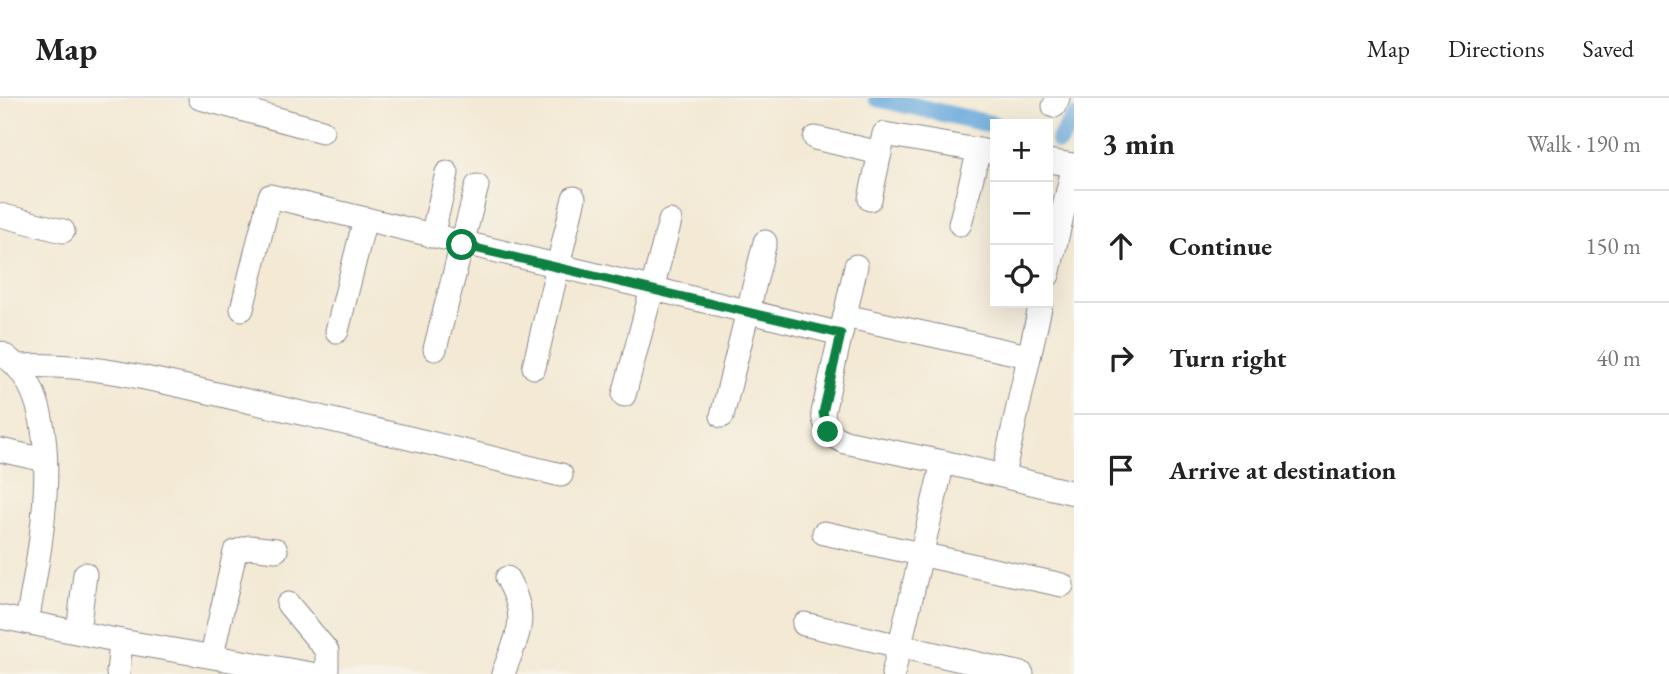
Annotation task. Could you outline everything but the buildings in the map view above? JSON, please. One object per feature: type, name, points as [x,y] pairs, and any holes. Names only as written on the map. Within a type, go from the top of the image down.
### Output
[{"type":"street","points":[[200,98],[321,131]]},
{"type":"street","points":[[870,199],[884,134],[987,152],[960,224]]},
{"type":"street","points":[[815,138],[880,153]]},
{"type":"street","points":[[1053,162],[1074,165],[1053,254]]},
{"type":"street","points":[[432,236],[447,173]]},
{"type":"street","points":[[435,349],[477,186]]},
{"type":"street","points":[[242,309],[270,196],[462,245],[748,311],[1028,355]]},
{"type":"street","points":[[534,367],[574,198]]},
{"type":"street","points":[[0,215],[63,231]]},
{"type":"street","points":[[337,331],[365,219]]},
{"type":"street","points":[[624,395],[670,221]]},
{"type":"street","points":[[722,416],[765,242]]},
{"type":"street","points":[[856,266],[823,413],[828,432],[845,442],[1003,475],[1074,493]]},
{"type":"street","points":[[1003,475],[1040,308]]},
{"type":"street","points":[[10,360],[37,406],[45,460],[43,528],[27,622]]},
{"type":"street","points":[[10,360],[68,365],[128,375],[377,430],[561,475]]},
{"type":"street","points":[[0,450],[45,460]]},
{"type":"street","points":[[893,674],[943,462]]},
{"type":"street","points":[[824,533],[1062,585]]},
{"type":"street","points":[[212,655],[235,552],[249,547],[275,550]]},
{"type":"street","points":[[78,632],[85,574]]},
{"type":"street","points":[[503,674],[522,622],[519,602],[507,578]]},
{"type":"street","points":[[288,604],[327,651],[327,674]]},
{"type":"street","points":[[0,617],[121,641],[212,655],[253,669],[312,674]]},
{"type":"street","points":[[804,624],[1022,674]]},
{"type":"street","points":[[118,674],[121,641]]},
{"type":"waterway","points":[[877,98],[990,124]]},
{"type":"waterway","points":[[1059,141],[1074,117]]},
{"type":"route","points":[[462,245],[841,334],[823,413],[828,432]]}]
